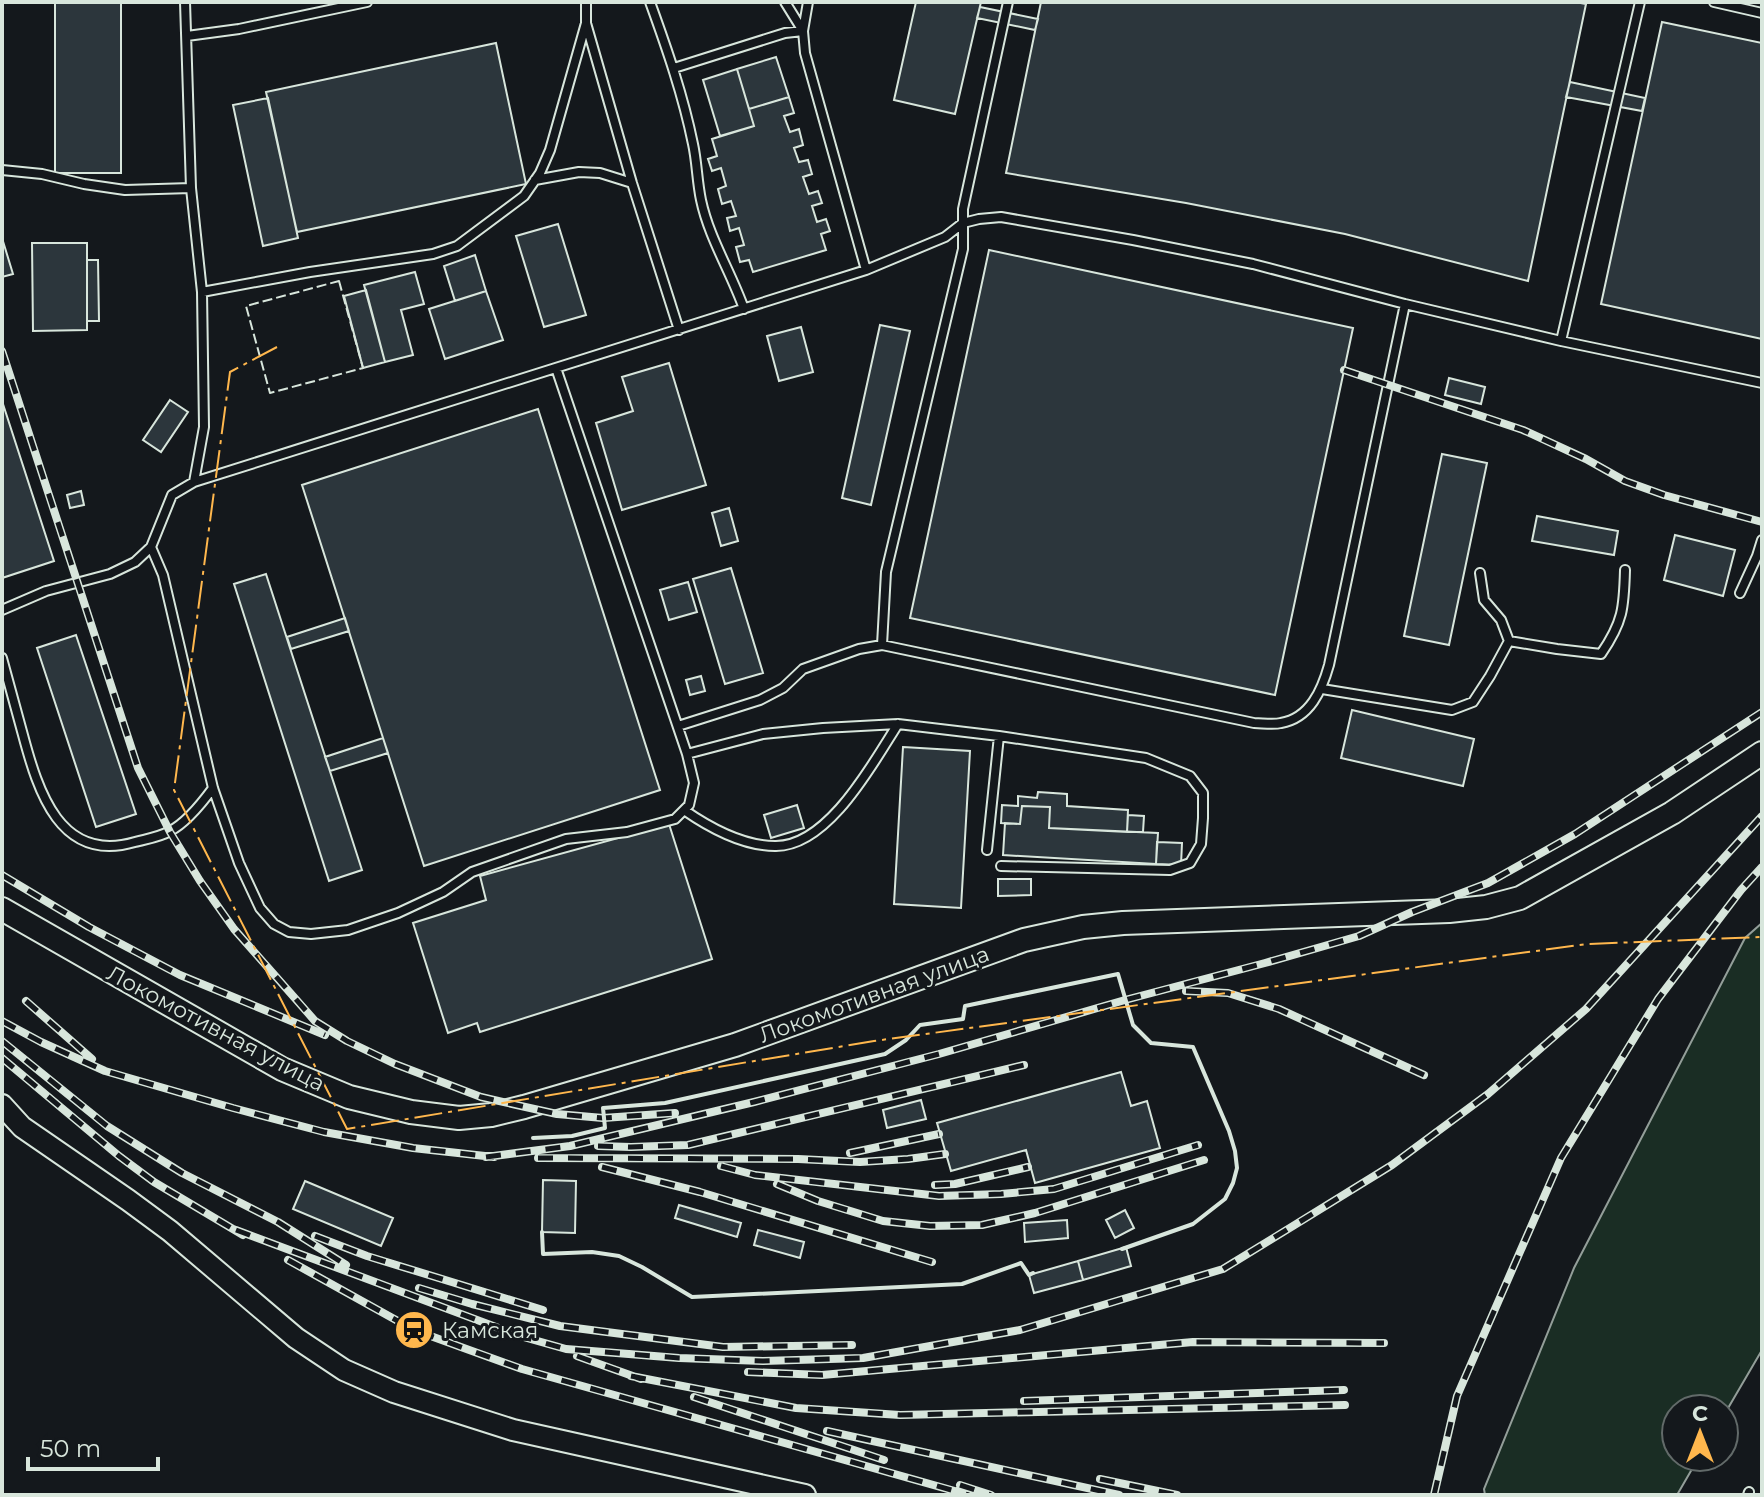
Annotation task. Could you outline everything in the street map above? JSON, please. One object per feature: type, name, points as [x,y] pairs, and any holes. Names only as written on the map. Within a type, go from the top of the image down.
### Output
[{"type":"main road","name":"Локомотивная улица","points":[[2,909],[282,1069],[349,1097],[459,1118],[491,1115],[735,1045],[1024,940],[1083,927],[1449,911],[1486,907],[1520,898],[1672,813],[1762,753]]},
{"type":"street","points":[[2,1105],[22,1127],[170,1231],[296,1338],[344,1370],[394,1392],[513,1430],[805,1495]]},
{"type":"lane","points":[[185,2],[191,188],[202,292],[204,427],[194,482]]},
{"type":"lane","points":[[187,36],[239,29],[367,2]]},
{"type":"lane","points":[[202,292],[433,254],[457,246],[524,196],[540,173],[550,150],[586,23],[586,2]]},
{"type":"lane","points":[[650,2],[674,68],[694,147],[701,200],[716,247],[735,283],[744,309]]},
{"type":"lane","points":[[785,2],[803,31]]},
{"type":"lane","points":[[808,2],[803,31],[805,53],[866,270]]},
{"type":"lane","points":[[882,645],[886,572],[963,249],[963,209],[1008,2]]},
{"type":"lane","points":[[1561,341],[1640,2]]},
{"type":"lane","points":[[1714,2],[1762,13]]},
{"type":"lane","points":[[586,23],[679,330]]},
{"type":"lane","points":[[674,68],[785,33],[803,31]]},
{"type":"lane","points":[[2,170],[42,174],[125,190],[191,188]]},
{"type":"lane","points":[[535,180],[579,172],[600,173],[632,183]]},
{"type":"lane","points":[[2,610],[46,591],[110,574],[135,562],[151,547],[172,495],[194,482],[866,270],[945,237],[963,223],[979,219],[1001,217],[1253,264],[1561,341],[1762,383]]},
{"type":"lane","points":[[678,726],[760,700],[783,688],[803,669],[859,649],[882,645],[1254,723],[1280,724],[1297,717],[1322,689],[1405,304]]},
{"type":"lane","points":[[151,547],[163,575],[213,788],[239,863],[260,908],[274,924],[289,932],[311,934],[348,930],[398,913],[443,892],[472,872],[566,839],[627,832],[675,819],[689,805],[694,783],[687,754],[556,368]]},
{"type":"lane","points":[[1740,593],[1762,540]]},
{"type":"lane","points":[[1509,641],[1601,654],[1615,634],[1624,605],[1625,570]]},
{"type":"lane","points":[[1322,689],[1452,710],[1473,702],[1509,641],[1501,620],[1484,600],[1480,573]]},
{"type":"lane","points":[[2,658],[35,778],[55,817],[79,839],[102,845],[128,844],[170,832],[198,808],[213,788]]},
{"type":"lane","points":[[687,754],[763,734],[898,724],[1146,758],[1190,776],[1203,793],[1201,844],[1190,863],[1170,870],[1001,866]]},
{"type":"lane","points":[[684,810],[712,829],[745,841],[776,846],[796,842],[820,828],[841,809],[898,724]]},
{"type":"lane","points":[[987,850],[999,736]]},
{"type":"green space","points":[[1762,923],[1762,1350],[1737,1393],[1660,1393],[1660,1473],[1690,1473],[1677,1495],[1485,1495],[1484,1489],[1574,1268],[1745,938]]},
{"type":"building","points":[[55,2],[121,2],[121,173],[55,173]]},
{"type":"building","points":[[916,2],[981,2],[955,114],[894,100]]},
{"type":"building","points":[[1041,2],[1586,4],[1528,281],[1345,234],[1006,173]]},
{"type":"building","points":[[980,7],[1038,19],[1035,30],[977,18]]},
{"type":"building","points":[[1662,22],[1762,43],[1762,339],[1601,304]]},
{"type":"building","points":[[496,43],[526,184],[297,232],[266,92]]},
{"type":"building","points":[[776,57],[789,97],[749,109],[737,69]]},
{"type":"building","points":[[737,69],[754,126],[720,136],[703,80]]},
{"type":"building","points":[[1570,82],[1645,98],[1642,111],[1566,97]]},
{"type":"building","points":[[789,97],[794,113],[784,116],[790,132],[799,129],[803,145],[794,148],[799,162],[808,160],[812,174],[803,177],[809,194],[818,191],[822,203],[812,206],[817,222],[826,219],[830,231],[821,234],[826,250],[753,272],[749,260],[740,262],[736,247],[744,245],[739,228],[730,231],[727,218],[736,216],[731,201],[722,204],[718,189],[726,186],[721,168],[712,171],[708,159],[717,156],[712,139],[754,126],[749,109]]},
{"type":"building","points":[[268,98],[298,238],[263,246],[233,105]]},
{"type":"building","points":[[558,224],[586,315],[544,327],[516,236]]},
{"type":"building","points":[[2,238],[13,274],[2,277]]},
{"type":"building","points":[[32,243],[87,243],[87,330],[33,331]]},
{"type":"building","points":[[989,250],[1353,328],[1275,695],[910,618]]},
{"type":"building","points":[[475,255],[486,291],[455,301],[444,266]]},
{"type":"building","points":[[87,260],[98,260],[99,321],[87,321]]},
{"type":"building","points":[[415,272],[424,304],[401,310],[413,355],[385,362],[364,285]]},
{"type":"building","points":[[366,290],[385,362],[363,368],[344,296]]},
{"type":"building","points":[[486,291],[503,340],[445,359],[429,309]]},
{"type":"building","points":[[880,325],[910,331],[871,505],[842,498]]},
{"type":"building","points":[[801,327],[813,372],[779,381],[767,336]]},
{"type":"building","points":[[669,363],[706,485],[622,510],[596,423],[633,411],[622,377]]},
{"type":"building","points":[[1449,378],[1485,387],[1481,404],[1445,395]]},
{"type":"building","points":[[170,400],[188,412],[161,452],[143,440]]},
{"type":"building","points":[[2,401],[54,561],[2,578]]},
{"type":"building","points":[[538,409],[660,790],[424,866],[302,485]]},
{"type":"building","points":[[1442,454],[1487,463],[1449,645],[1404,636]]},
{"type":"building","points":[[81,491],[84,505],[70,508],[67,495]]},
{"type":"building","points":[[729,508],[738,541],[721,546],[712,513]]},
{"type":"building","points":[[1537,516],[1618,531],[1614,555],[1532,541]]},
{"type":"building","points":[[1675,535],[1735,550],[1723,596],[1664,580]]},
{"type":"building","points":[[731,568],[763,673],[725,684],[693,579]]},
{"type":"building","points":[[266,574],[362,870],[329,881],[234,584]]},
{"type":"building","points":[[688,582],[697,612],[669,620],[660,590]]},
{"type":"building","points":[[345,618],[349,631],[291,649],[287,637]]},
{"type":"building","points":[[76,635],[136,814],[96,827],[37,648]]},
{"type":"building","points":[[701,676],[705,691],[690,695],[686,680]]},
{"type":"building","points":[[1352,710],[1474,739],[1463,786],[1341,758]]},
{"type":"building","points":[[383,738],[388,753],[330,771],[325,757]]},
{"type":"building","points":[[903,747],[970,751],[961,908],[894,904]]},
{"type":"building","points":[[1038,792],[1067,794],[1067,806],[1128,810],[1127,832],[1049,828],[1050,807],[1022,806],[1020,824],[1001,823],[1002,805],[1018,806],[1018,796],[1037,798]]},
{"type":"building","points":[[797,805],[804,828],[771,838],[764,815]]},
{"type":"building","points":[[1022,806],[1050,807],[1049,828],[1158,833],[1156,864],[1003,855],[1005,823],[1020,824]]},
{"type":"building","points":[[1128,815],[1144,816],[1143,832],[1127,832]]},
{"type":"building","points":[[669,824],[712,959],[480,1032],[477,1023],[448,1033],[413,923],[486,900],[480,876]]},
{"type":"building","points":[[1157,842],[1182,843],[1181,865],[1156,864]]},
{"type":"building","points":[[998,879],[1031,879],[1031,895],[998,896]]},
{"type":"building","points":[[1121,1072],[1131,1106],[1147,1101],[1160,1148],[1035,1183],[1026,1150],[951,1171],[937,1123]]},
{"type":"building","points":[[921,1100],[926,1119],[887,1128],[883,1110]]},
{"type":"building","points":[[543,1180],[576,1181],[575,1233],[542,1232]]},
{"type":"building","points":[[305,1181],[393,1218],[381,1246],[293,1209]]},
{"type":"building","points":[[679,1205],[741,1223],[737,1237],[675,1218]]},
{"type":"building","points":[[1125,1210],[1134,1228],[1115,1238],[1106,1220]]},
{"type":"building","points":[[1067,1220],[1068,1238],[1025,1242],[1024,1223]]},
{"type":"building","points":[[758,1230],[804,1242],[800,1258],[754,1245]]},
{"type":"building","points":[[1126,1247],[1131,1266],[1083,1280],[1078,1261]]},
{"type":"building","points":[[1078,1261],[1083,1280],[1034,1293],[1029,1275]]},
{"type":"railway","points":[[2,351],[138,768],[170,832],[200,881],[234,929],[315,1021],[347,1041],[395,1064],[481,1097],[557,1114],[603,1118],[675,1113]]},
{"type":"railway","points":[[1344,370],[1523,430],[1625,481],[1762,522]]},
{"type":"railway","points":[[486,1157],[570,1146],[754,1102],[939,1054],[1359,936],[1488,883],[1575,834],[1762,712]]},
{"type":"railway","points":[[236,1230],[520,1336],[566,1349],[763,1361],[863,1358],[1020,1330],[1223,1269],[1392,1165],[1488,1094],[1586,1009],[1762,816]]},
{"type":"railway","points":[[1434,1495],[1457,1396],[1561,1158],[1658,999],[1762,867]]},
{"type":"railway","points":[[2,875],[89,927],[180,975],[325,1035]]},
{"type":"railway","points":[[1186,991],[1228,993],[1279,1009],[1424,1075]]},
{"type":"railway","points":[[26,1001],[92,1059]]},
{"type":"railway","points":[[2,1021],[105,1071],[233,1108],[324,1132],[413,1148],[494,1157]]},
{"type":"railway","points":[[2,1041],[107,1126],[182,1173],[278,1222],[346,1265]]},
{"type":"railway","points":[[2,1058],[154,1182],[243,1235]]},
{"type":"railway","points":[[598,1146],[688,1145],[1024,1065]]},
{"type":"railway","points":[[850,1153],[939,1134]]},
{"type":"railway","points":[[721,1166],[755,1175],[939,1196],[1001,1194],[1054,1189],[1198,1145]]},
{"type":"railway","points":[[538,1158],[860,1162],[945,1154]]},
{"type":"railway","points":[[777,1184],[818,1201],[883,1221],[930,1226],[982,1225],[1035,1213],[1204,1160]]},
{"type":"railway","points":[[602,1167],[700,1192],[932,1262]]},
{"type":"railway","points":[[935,1185],[955,1184],[1028,1167]]},
{"type":"railway","points":[[315,1236],[367,1256],[543,1310]]},
{"type":"railway","points":[[288,1260],[414,1330],[522,1369],[969,1495]]},
{"type":"railway","points":[[419,1288],[560,1326],[723,1347],[852,1345]]},
{"type":"railway","points":[[748,1372],[822,1375],[1193,1342],[1384,1343]]},
{"type":"railway","points":[[577,1356],[641,1379]]},
{"type":"railway","points":[[631,1376],[796,1408],[900,1415],[1345,1405]]},
{"type":"railway","points":[[1024,1401],[1344,1390]]},
{"type":"railway","points":[[694,1397],[884,1460]]},
{"type":"railway","points":[[827,1431],[1119,1495]]},
{"type":"railway","points":[[1100,1479],[1177,1495]]},
{"type":"railway","points":[[960,1485],[991,1495]]},
{"type":"fence","points":[[339,281],[363,368],[270,393],[246,306],[339,281]]},
{"type":"wall","points":[[533,1138],[572,1136],[605,1128],[603,1108],[665,1103],[885,1054],[906,1040],[920,1025],[963,1019],[965,1006],[1118,974],[1133,1025],[1151,1043],[1193,1047],[1229,1131],[1237,1168],[1225,1199],[1193,1224],[1122,1249]]},
{"type":"wall","points":[[542,1232],[543,1254],[592,1252],[619,1256],[692,1297],[962,1284],[1021,1263],[1029,1275],[1033,1273]]},
{"type":"power","points":[[277,347],[230,372],[174,790],[347,1129],[874,1041],[1587,944],[1762,937]]},
{"type":"place","name":"Камская","points":[[414,1330]]}]
